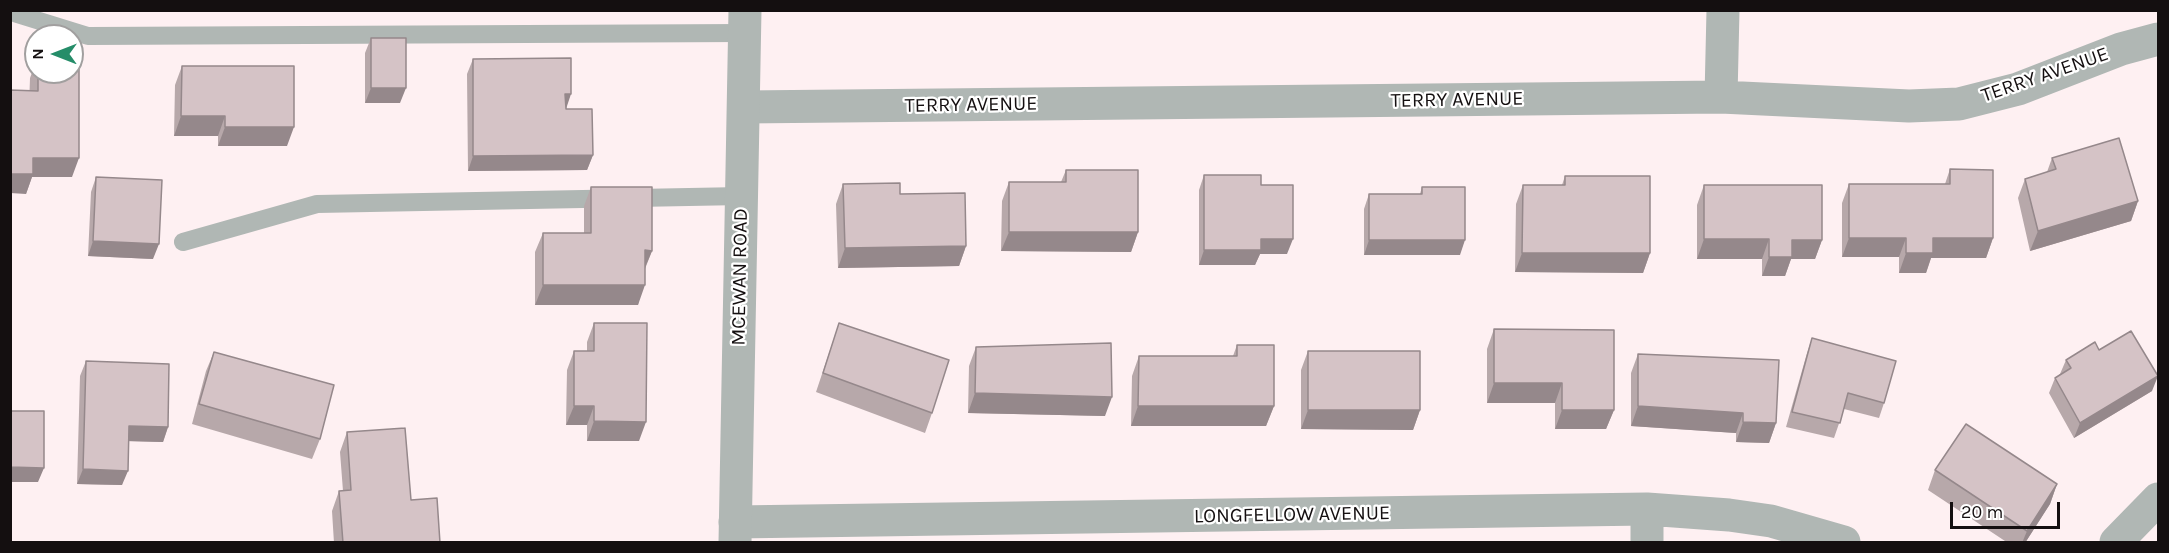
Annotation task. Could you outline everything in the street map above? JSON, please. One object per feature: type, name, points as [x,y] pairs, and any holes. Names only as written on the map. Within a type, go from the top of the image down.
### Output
[{"type":"street","points":[[1721,97],[1723,10]]},
{"type":"street","name":"MCEWAN ROAD","points":[[735,532],[745,22]]},
{"type":"street","name":"TERRY AVENUE","points":[[744,107],[1721,97],[1909,106],[1959,104],[2018,89],[2121,49],[2158,39]]},
{"type":"street","points":[[2116,543],[2158,499]]},
{"type":"street","points":[[1647,509],[1647,543]]},
{"type":"street","name":"LONGFELLOW AVENUE","points":[[735,532],[1188,530],[1647,509],[1729,515],[1772,521],[1844,543]]},
{"type":"lane","points":[[12,10],[17,14],[56,19],[88,36],[745,22]]},
{"type":"lane","points":[[183,242],[317,204],[742,196]]},
{"type":"building","points":[[371,38],[406,38],[406,88],[371,88]]},
{"type":"building","points":[[571,58],[571,94],[565,94],[566,109],[592,109],[593,155],[473,156],[473,59]]},
{"type":"building","points":[[182,66],[294,66],[294,127],[225,127],[225,116],[181,116]]},
{"type":"building","points":[[38,84],[79,84],[79,158],[33,158],[33,174],[10,174],[10,90],[38,91]]},
{"type":"building","points":[[2119,138],[2138,201],[2038,231],[2025,179],[2056,169],[2052,158]]},
{"type":"building","points":[[1950,169],[1993,170],[1993,238],[1933,238],[1933,253],[1906,253],[1906,238],[1849,238],[1849,184],[1950,184]]},
{"type":"building","points":[[1066,170],[1138,170],[1138,232],[1009,232],[1009,182],[1066,182]]},
{"type":"building","points":[[1204,175],[1261,175],[1261,185],[1293,185],[1293,239],[1261,239],[1261,250],[1204,250]]},
{"type":"building","points":[[1565,176],[1650,176],[1650,253],[1522,253],[1523,185],[1565,185]]},
{"type":"building","points":[[96,177],[162,180],[159,244],[93,241]]},
{"type":"building","points":[[900,183],[900,194],[965,193],[966,246],[845,248],[843,184]]},
{"type":"building","points":[[1704,185],[1822,185],[1822,240],[1792,240],[1792,257],[1769,257],[1769,239],[1704,239]]},
{"type":"building","points":[[591,187],[652,187],[652,251],[645,250],[645,285],[543,285],[543,233],[591,233]]},
{"type":"building","points":[[1422,187],[1465,187],[1465,240],[1369,240],[1369,194],[1422,194]]},
{"type":"building","points":[[594,323],[647,323],[646,422],[594,421],[594,406],[574,406],[574,351],[594,351]]},
{"type":"building","points":[[839,323],[949,360],[932,413],[823,373]]},
{"type":"building","points":[[1494,329],[1614,330],[1614,410],[1562,410],[1562,383],[1494,383]]},
{"type":"building","points":[[2131,331],[2158,376],[2080,423],[2055,378],[2071,368],[2066,360],[2095,342],[2099,350]]},
{"type":"building","points":[[1812,338],[1896,361],[1884,403],[1848,393],[1840,423],[1792,412]]},
{"type":"building","points":[[1111,343],[1112,397],[975,393],[976,347]]},
{"type":"building","points":[[1237,345],[1274,345],[1274,406],[1138,406],[1139,356],[1237,356]]},
{"type":"building","points":[[1308,351],[1420,351],[1420,410],[1308,410]]},
{"type":"building","points":[[214,352],[334,385],[320,439],[199,404]]},
{"type":"building","points":[[1638,354],[1779,360],[1776,423],[1743,422],[1743,413],[1638,406]]},
{"type":"building","points":[[86,361],[169,364],[168,427],[129,426],[128,471],[83,469]]},
{"type":"building","points":[[10,411],[44,411],[44,468],[10,467]]},
{"type":"building","points":[[1966,424],[2057,484],[2027,531],[1935,470]]},
{"type":"building","points":[[405,428],[411,500],[437,498],[440,543],[343,543],[339,491],[351,490],[347,432]]}]
